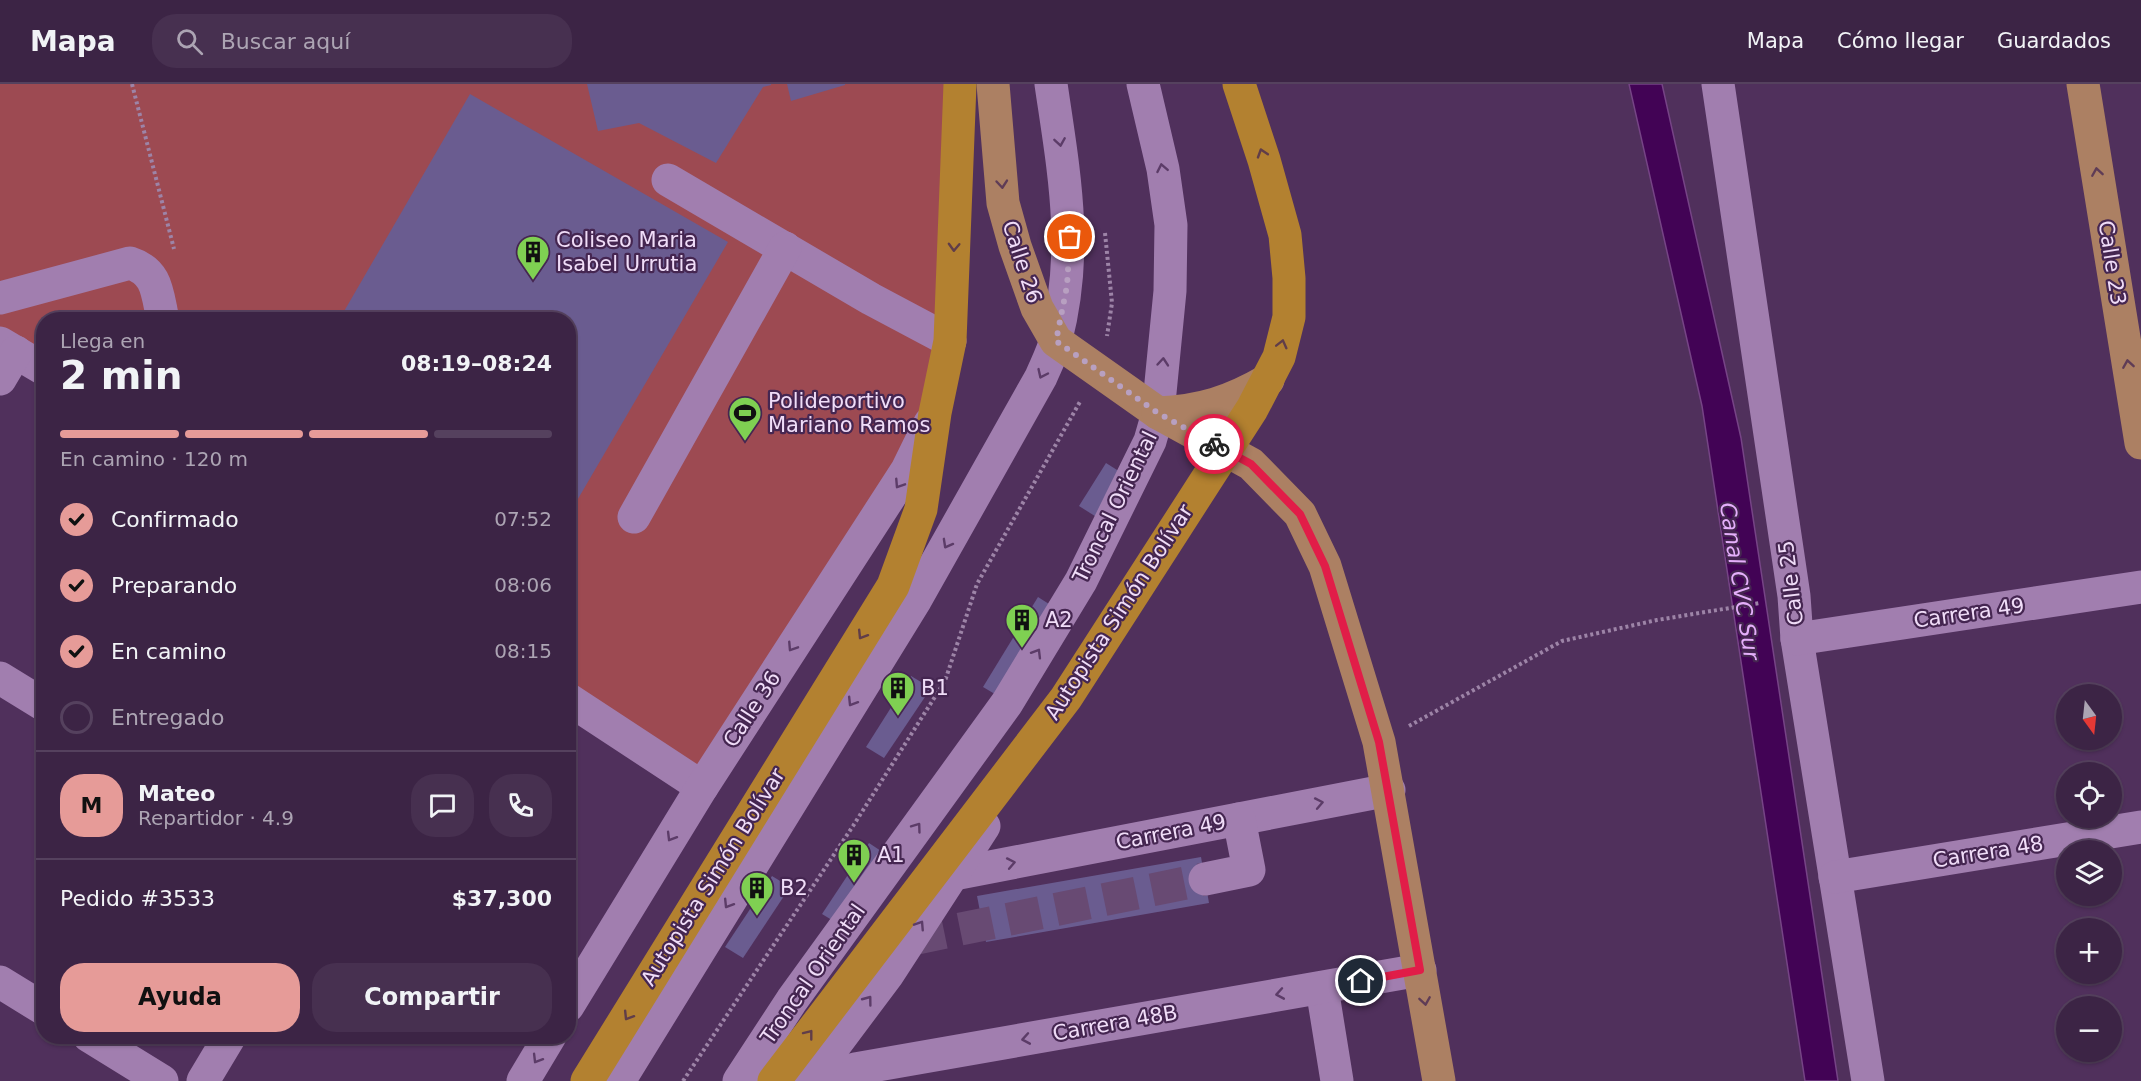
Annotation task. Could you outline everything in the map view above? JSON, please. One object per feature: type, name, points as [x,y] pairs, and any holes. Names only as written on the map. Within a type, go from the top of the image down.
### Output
[{"type":"highway","name":"Autopista Simón Bolívar","points":[[587,1081],[893,585],[921,509],[935,413],[950,341],[960,84]]},
{"type":"highway","name":"Autopista Simón Bolívar","points":[[774,1081],[1066,698],[1226,450],[1268,380],[1279,357],[1289,317],[1289,278],[1285,235],[1239,84]]},
{"type":"main road","name":"Calle 26","points":[[993,84],[1003,203],[1036,308],[1056,341],[1158,413],[1251,464],[1300,514],[1325,566],[1379,742],[1439,1081]]},
{"type":"main road","name":"Calle 23","points":[[2083,84],[2138,403],[2141,443]]},
{"type":"main road","points":[[1158,413],[1187,411],[1215,405],[1242,395],[1268,380]]},
{"type":"street","points":[[619,1081],[916,599],[1041,377],[1056,341],[1067,286],[1070,237],[1066,185],[1051,84]]},
{"type":"street","name":"Troncal Oriental","points":[[739,1081],[792,1000],[1007,703],[1081,581],[1150,441],[1158,413],[1170,291],[1171,225],[1163,169],[1143,84]]},
{"type":"street","name":"Calle 25","points":[[1718,84],[1794,597],[1797,639],[1868,1081]]},
{"type":"street","points":[[668,180],[871,299],[950,341]]},
{"type":"street","points":[[634,517],[785,248]]},
{"type":"street","points":[[0,298],[130,263],[143,267],[154,279],[161,312]]},
{"type":"street","points":[[5,358],[36,367]]},
{"type":"street","name":"Calle 36","points":[[576,993],[702,787],[907,471],[935,413]]},
{"type":"street","name":"Carrera 49","points":[[1797,639],[2141,587]]},
{"type":"street","points":[[0,678],[36,700]]},
{"type":"street","points":[[809,1080],[888,974],[1066,698]]},
{"type":"street","points":[[576,704],[702,787]]},
{"type":"street","name":"Carrera 49","points":[[954,874],[1389,790]]},
{"type":"street","points":[[1205,879],[1249,870],[1239,819]]},
{"type":"street","name":"Carrera 48","points":[[1835,877],[2141,827]]},
{"type":"street","name":"Carrera 48B","points":[[809,1080],[855,1069],[1420,970]]},
{"type":"street","points":[[0,982],[36,1004]]},
{"type":"street","points":[[1322,988],[1337,1081]]},
{"type":"street","points":[[102,1044],[162,1081]]},
{"type":"street","points":[[203,1081],[225,1044]]},
{"type":"street","points":[[523,1081],[545,1044]]},
{"type":"path","points":[[132,84],[174,252]]},
{"type":"path","points":[[683,1081],[853,826],[945,681],[977,584],[1062,434]]},
{"type":"path","points":[[1379,742],[1562,641],[1657,620],[1772,602]]},
{"type":"shaded area","name":"Polideportivo Mariano Ramos","points":[[0,84],[960,84],[935,413],[702,787],[576,704],[576,312],[36,312],[36,365],[0,343]]},
{"type":"water","name":"Canal CVC Sur","points":[[1629,84],[1662,84],[1741,438],[1838,1081],[1805,1081],[1702,406]]},
{"type":"building","points":[[587,84],[771,85],[763,87],[716,163],[639,123],[598,131]]},
{"type":"building","points":[[787,84],[845,84],[845,85],[791,101]]},
{"type":"building","name":"Coliseo Maria Isabel Urrutia","points":[[470,94],[728,242],[576,502],[576,312],[344,312]]},
{"type":"building","points":[[1106,463],[1125,475],[1098,518],[1079,506]]},
{"type":"building","name":"A2","points":[[1038,597],[1060,611],[1005,700],[983,687]]},
{"type":"building","name":"B1","points":[[911,676],[931,688],[884,758],[866,747]]},
{"type":"building","name":"A1","points":[[869,843],[887,855],[840,925],[822,914]]},
{"type":"building","points":[[1201,857],[1209,903],[986,942],[977,896]]},
{"type":"building","name":"B2","points":[[772,876],[790,887],[743,958],[725,947]]},
{"type":"tunnel","points":[[912,939],[1205,879]]},
{"type":"way so far","points":[[1070,237],[1067,286],[1056,341],[1158,413],[1214,444]]},
{"type":"place","name":"Coliseo Maria Isabel Urrutia","points":[[533,281]]},
{"type":"place","name":"Polideportivo Mariano Ramos","points":[[745,442]]},
{"type":"place","name":"A2","points":[[1022,649]]},
{"type":"place","name":"B1","points":[[898,717]]},
{"type":"place","name":"A1","points":[[854,884]]},
{"type":"place","name":"B2","points":[[757,917]]},
{"type":"route","points":[[1214,444],[1251,464],[1300,514],[1325,566],[1379,742],[1420,970],[1361,981]]}]
